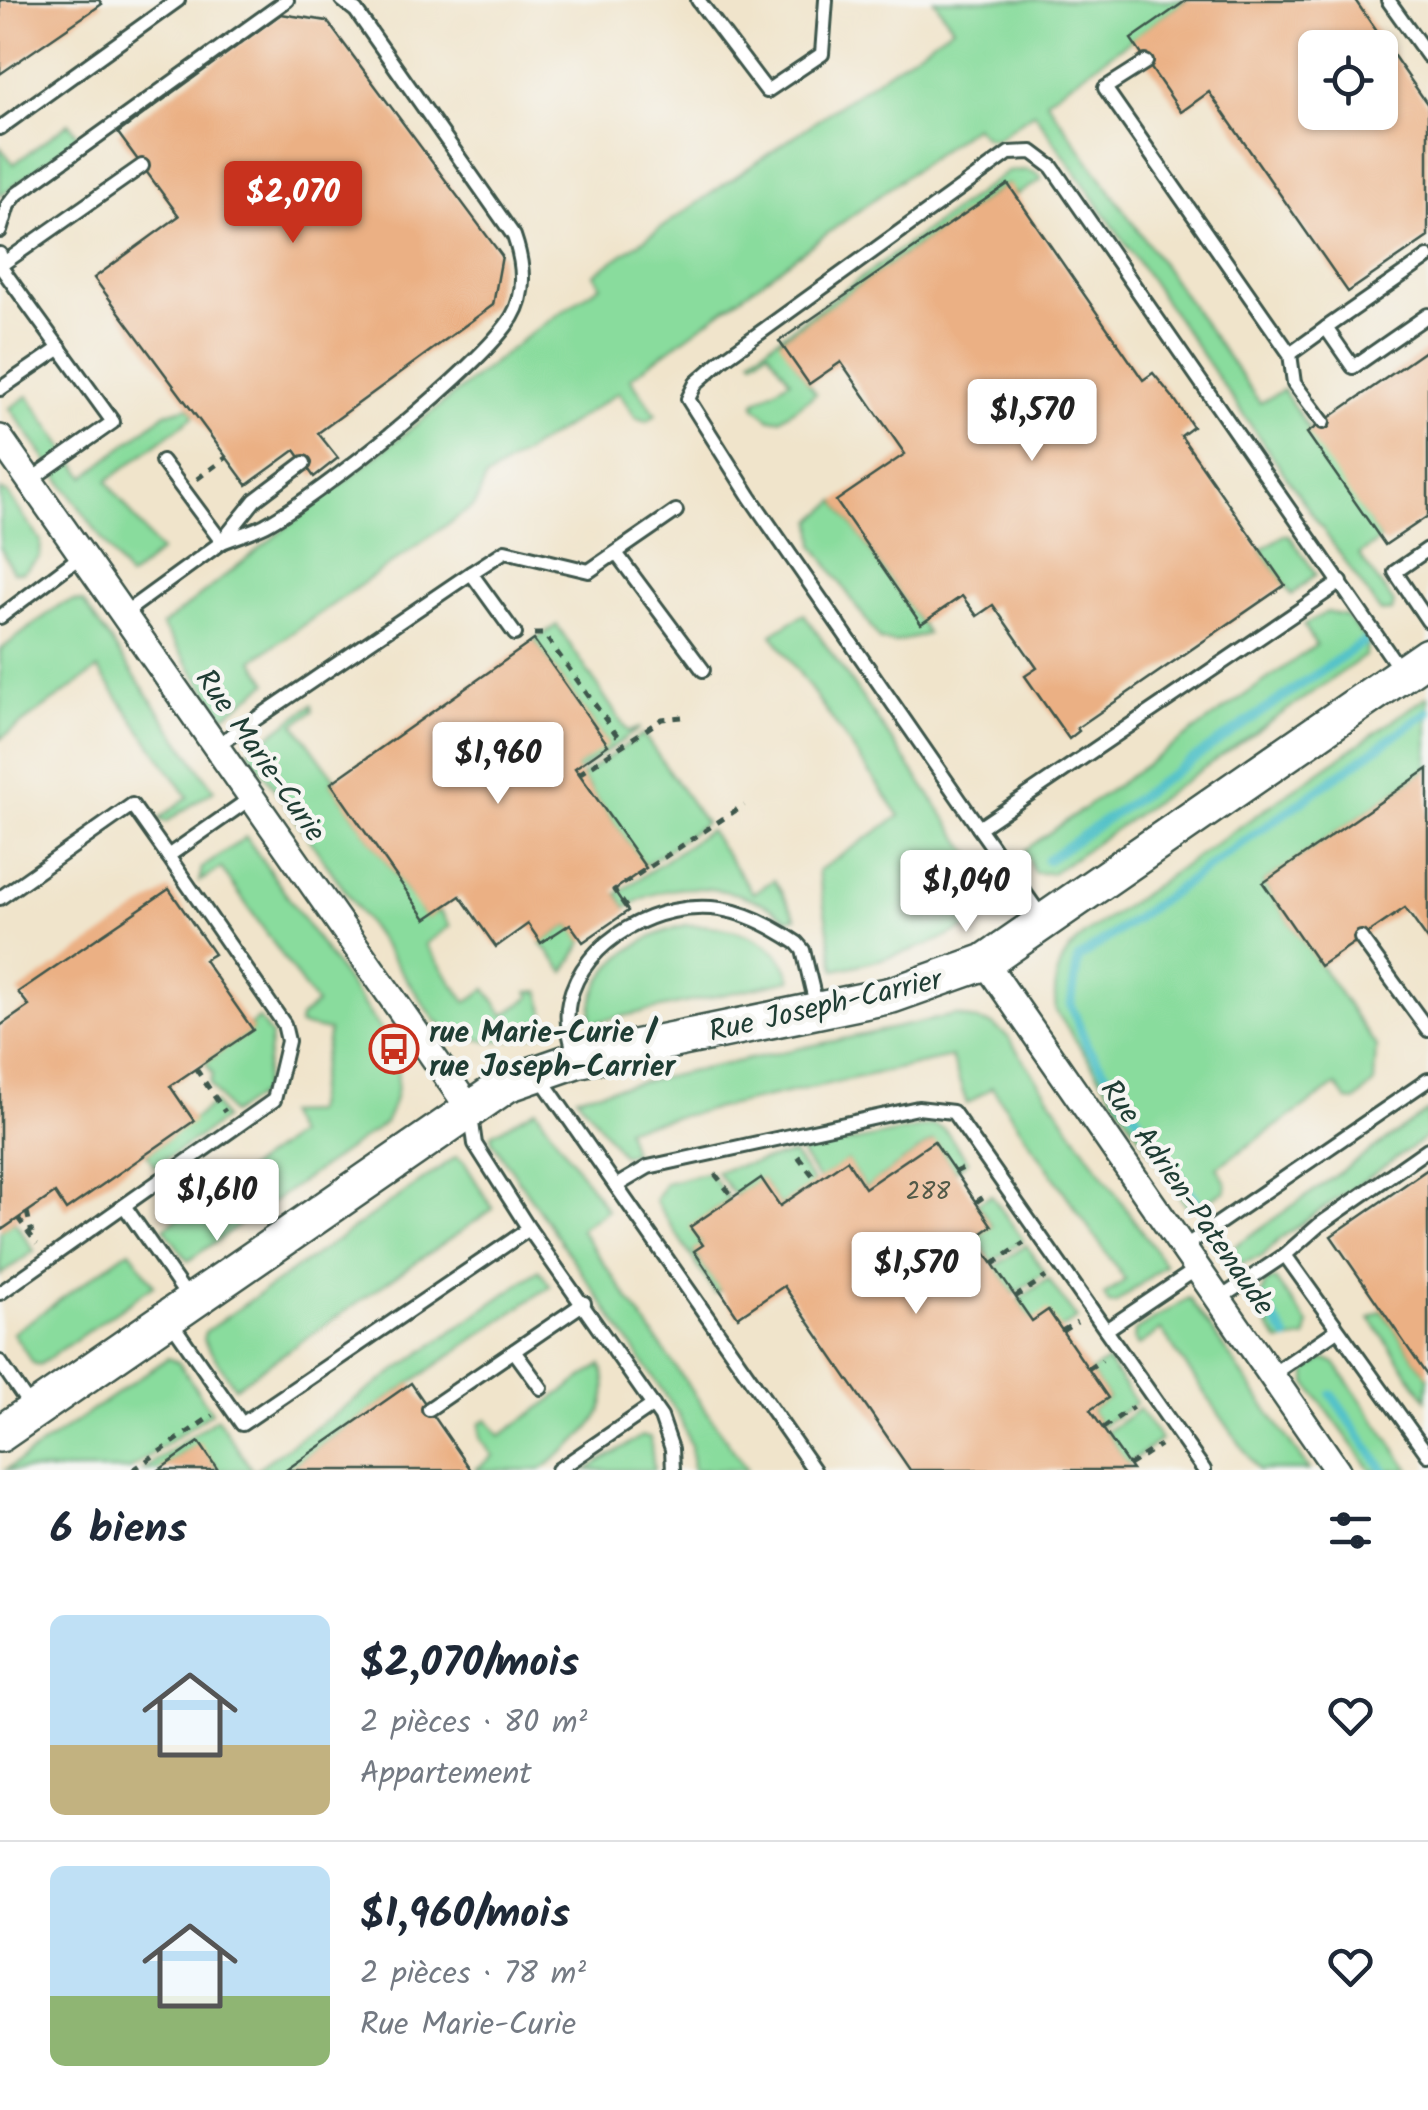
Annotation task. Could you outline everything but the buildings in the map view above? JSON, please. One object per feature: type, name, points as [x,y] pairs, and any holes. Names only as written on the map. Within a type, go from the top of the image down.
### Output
[{"type":"street","name":"Rue Marie-Curie","points":[[1,443],[469,1108]]},
{"type":"street","name":"Rue Joseph-Carrier","points":[[0,1434],[469,1108],[536,1071],[913,989],[985,962],[1416,664]]},
{"type":"street","name":"Rue Adrien-Patenaude","points":[[985,962],[1338,1470]]},
{"type":"lane","points":[[0,128],[178,0]]},
{"type":"lane","points":[[0,231],[8,204],[17,194],[287,0]]},
{"type":"lane","points":[[123,614],[222,542],[266,524],[343,469],[474,361],[512,316],[522,291],[522,258],[514,236],[356,11],[342,0]]},
{"type":"lane","points":[[698,0],[767,91],[822,54],[826,0]]},
{"type":"lane","points":[[1388,0],[1428,56]]},
{"type":"lane","points":[[1146,62],[1105,88],[1290,354],[1294,383],[1323,422]]},
{"type":"lane","points":[[1045,922],[688,399],[696,383],[722,360],[999,159],[1020,150],[1032,152],[1052,167],[1341,582],[1416,664]]},
{"type":"lane","points":[[1,265],[142,166]]},
{"type":"lane","points":[[0,254],[1,265],[113,422],[29,481]]},
{"type":"lane","points":[[1290,354],[1428,257]]},
{"type":"lane","points":[[1326,328],[1353,367],[1428,315]]},
{"type":"lane","points":[[0,389],[60,348]]},
{"type":"lane","points":[[162,461],[222,542]]},
{"type":"lane","points":[[222,542],[255,500],[304,463]]},
{"type":"lane","points":[[216,746],[505,551],[589,571],[676,511]]},
{"type":"lane","points":[[1428,550],[1396,572],[1428,621]]},
{"type":"lane","points":[[616,553],[704,670]]},
{"type":"lane","points":[[0,618],[82,556]]},
{"type":"lane","points":[[471,573],[515,634]]},
{"type":"lane","points":[[979,828],[1341,582]]},
{"type":"lane","points":[[168,856],[251,798]]},
{"type":"lane","points":[[0,898],[132,805],[284,1024],[288,1041],[277,1092],[267,1108],[0,1293]]},
{"type":"lane","points":[[576,1060],[568,1018],[572,993],[597,954],[630,927],[657,914],[720,908],[782,933],[803,950],[818,1010]]},
{"type":"lane","points":[[1361,938],[1428,1030]]},
{"type":"lane","points":[[536,1071],[814,1470]]},
{"type":"lane","points":[[1106,1330],[1191,1258],[1428,1080]]},
{"type":"lane","points":[[469,1108],[474,1144],[652,1405],[668,1433],[674,1470]]},
{"type":"lane","points":[[616,1186],[648,1167],[918,1108],[943,1110],[958,1118],[1204,1470]]},
{"type":"lane","points":[[1219,1299],[1428,1150]]},
{"type":"lane","points":[[125,1207],[242,1424],[529,1229]]},
{"type":"lane","points":[[1285,1255],[1428,1455]]},
{"type":"lane","points":[[428,1409],[584,1303]]},
{"type":"lane","points":[[1272,1374],[1337,1330]]},
{"type":"lane","points":[[514,1351],[541,1388]]},
{"type":"lane","points":[[0,1362],[33,1411]]},
{"type":"lane","points":[[558,1470],[652,1405]]},
{"type":"path","points":[[217,464],[227,458]]},
{"type":"path","points":[[544,634],[624,745]]},
{"type":"path","points":[[580,774],[662,718],[682,717]]},
{"type":"path","points":[[614,920],[628,910],[614,890],[744,805]]},
{"type":"path","points":[[196,1069],[228,1116]]},
{"type":"path","points":[[796,1153],[818,1180]]},
{"type":"path","points":[[955,1172],[970,1164]]},
{"type":"path","points":[[712,1171],[734,1198]]},
{"type":"path","points":[[976,1202],[988,1194]]},
{"type":"path","points":[[28,1212],[32,1238]]},
{"type":"path","points":[[18,1218],[39,1248]]},
{"type":"path","points":[[993,1264],[1022,1244]]},
{"type":"path","points":[[1015,1297],[1046,1276]]},
{"type":"path","points":[[1062,1330],[1077,1322]]},
{"type":"path","points":[[1088,1368],[1103,1359]]},
{"type":"path","points":[[1103,1428],[1136,1405]]},
{"type":"path","points":[[133,1470],[214,1414]]},
{"type":"path","points":[[1128,1465],[1162,1444]]},
{"type":"green space","points":[[934,0],[1187,0],[1046,100],[1260,403],[1283,390],[1381,539],[1359,555],[1394,603],[1392,611],[1380,612],[1034,112],[996,139],[986,138],[974,126],[630,378],[656,415],[647,421],[636,418],[619,392],[486,478],[475,505],[253,660],[268,683],[224,716],[162,626],[526,337],[601,285],[594,274],[953,27]]},
{"type":"green space","points":[[69,123],[79,137],[0,196],[0,147],[14,164]]},
{"type":"green space","points":[[1027,170],[1040,175],[1041,180],[1016,195],[1007,184],[780,340],[816,394],[780,419],[770,419],[755,407],[755,402],[790,380],[768,350],[754,360],[752,357],[1008,171]]},
{"type":"green space","points":[[28,396],[85,477],[166,413],[189,407],[195,415],[107,481],[160,552],[129,578],[10,408]]},
{"type":"green space","points":[[0,490],[7,493],[41,541],[40,557],[23,572],[13,572],[0,547]]},
{"type":"green space","points":[[836,501],[927,634],[895,643],[880,640],[815,546],[813,521]]},
{"type":"green space","points":[[1289,535],[1316,574],[1292,595],[1261,550]]},
{"type":"green space","points":[[83,602],[214,790],[166,822],[159,819],[188,797],[98,669],[0,739],[0,650],[60,605]]},
{"type":"green space","points":[[1327,612],[1345,616],[1368,642],[1365,656],[1052,873],[1034,873],[1025,850],[1316,645],[1304,625]]},
{"type":"green space","points":[[804,614],[1006,905],[991,915],[982,902],[975,907],[982,919],[947,937],[835,970],[818,871],[900,816],[772,634]]},
{"type":"green space","points":[[557,625],[628,732],[640,728],[577,772],[575,768],[607,744],[534,640]]},
{"type":"green space","points":[[1428,696],[1428,769],[1263,883],[1376,1046],[1374,1083],[1355,1101],[1347,1100],[1336,1085],[1217,1167],[1226,1183],[1225,1191],[1189,1210],[1056,1011],[1055,988],[1063,960],[1084,935]]},
{"type":"green space","points":[[312,705],[313,711],[295,724],[335,779],[331,783],[426,918],[439,911],[450,926],[425,944],[466,1002],[486,989],[504,1015],[531,997],[528,992],[540,991],[548,1032],[490,1041],[464,1036],[435,1020],[248,751]]},
{"type":"green space","points":[[643,734],[705,823],[644,866],[581,776]]},
{"type":"green space","points":[[709,830],[753,893],[774,880],[796,917],[788,919],[751,899],[708,889],[665,891],[626,908],[617,894]]},
{"type":"green space","points":[[246,837],[389,1042],[398,1083],[385,1123],[188,1261],[164,1228],[296,1135],[285,1113],[313,1112],[329,1031],[299,1025],[300,1018],[316,1004],[221,868],[199,882],[202,868]]},
{"type":"green space","points":[[570,924],[583,942],[565,972],[541,943]]},
{"type":"green space","points":[[686,925],[733,930],[763,943],[785,965],[791,980],[591,1023],[592,1003],[607,971],[634,947]]},
{"type":"green space","points":[[955,1015],[993,1025],[1008,1037],[1165,1265],[1116,1303],[1109,1304],[1104,1295],[1125,1280],[992,1087],[967,1104],[951,1057],[626,1128],[633,1153],[622,1155],[577,1096]]},
{"type":"green space","points":[[259,1019],[271,1036],[262,1093],[231,1114],[210,1084],[213,1074],[205,1062],[252,1030],[250,1025]]},
{"type":"green space","points":[[214,1103],[224,1119],[155,1167],[147,1154]]},
{"type":"green space","points":[[536,1109],[607,1210],[580,1229],[747,1470],[693,1470],[691,1446],[679,1415],[492,1141],[492,1134]]},
{"type":"green space","points":[[1428,1111],[1428,1136],[1281,1238],[1261,1257],[1228,1267],[1222,1258],[1228,1251]]},
{"type":"green space","points":[[933,1125],[944,1129],[968,1161],[955,1171],[933,1141],[865,1188],[847,1161],[819,1180],[800,1152]]},
{"type":"green space","points":[[793,1154],[814,1184],[780,1206],[761,1179],[735,1196],[716,1171]]},
{"type":"green space","points":[[456,1157],[464,1162],[493,1209],[235,1387],[203,1340],[205,1332]]},
{"type":"green space","points":[[709,1172],[729,1200],[691,1227],[703,1245],[694,1252],[721,1290],[715,1293],[655,1201],[665,1183]]},
{"type":"green space","points":[[991,1195],[1023,1240],[992,1262],[975,1238],[992,1226],[977,1203]]},
{"type":"green space","points":[[14,1221],[34,1251],[0,1275],[0,1231]]},
{"type":"green space","points":[[1026,1245],[1045,1273],[1014,1294],[995,1267]]},
{"type":"green space","points":[[130,1250],[154,1285],[39,1365],[33,1363],[13,1333]]},
{"type":"green space","points":[[539,1270],[550,1286],[286,1470],[255,1470]]},
{"type":"green space","points":[[1048,1279],[1077,1319],[1061,1329],[1032,1321],[1018,1300]]},
{"type":"green space","points":[[1275,1279],[1308,1324],[1306,1338],[1279,1342],[1256,1308],[1266,1282]]},
{"type":"green space","points":[[1189,1298],[1309,1470],[1258,1470],[1161,1330],[1138,1346],[1135,1331]]},
{"type":"green space","points":[[1382,1311],[1428,1377],[1426,1399],[1370,1318]]},
{"type":"green space","points":[[168,1358],[178,1362],[212,1412],[129,1470],[6,1470]]},
{"type":"green space","points":[[1323,1359],[1335,1363],[1410,1470],[1371,1470],[1307,1383],[1307,1371]]},
{"type":"green space","points":[[1107,1361],[1136,1403],[1101,1426],[1090,1410],[1108,1398],[1090,1372]]},
{"type":"green space","points":[[601,1365],[605,1380],[603,1406],[589,1428],[569,1447],[539,1470],[475,1470],[493,1456],[480,1439],[480,1423],[487,1419],[500,1436]]},
{"type":"green space","points":[[1139,1409],[1161,1440],[1127,1464],[1106,1432]]},
{"type":"green space","points":[[217,1418],[252,1470],[218,1470],[198,1443],[159,1470],[143,1470]]},
{"type":"green space","points":[[642,1436],[650,1437],[654,1470],[586,1470]]},
{"type":"waterway","points":[[1047,860],[1366,640]]},
{"type":"waterway","points":[[1196,1200],[1087,1046],[1071,1005],[1078,959],[1428,712]]},
{"type":"waterway","points":[[1262,1300],[1287,1338]]},
{"type":"waterway","points":[[1331,1394],[1384,1470]]},
{"type":"place","name":"rue Marie-Curie / rue Joseph-Carrier","points":[[394,1049]]}]
